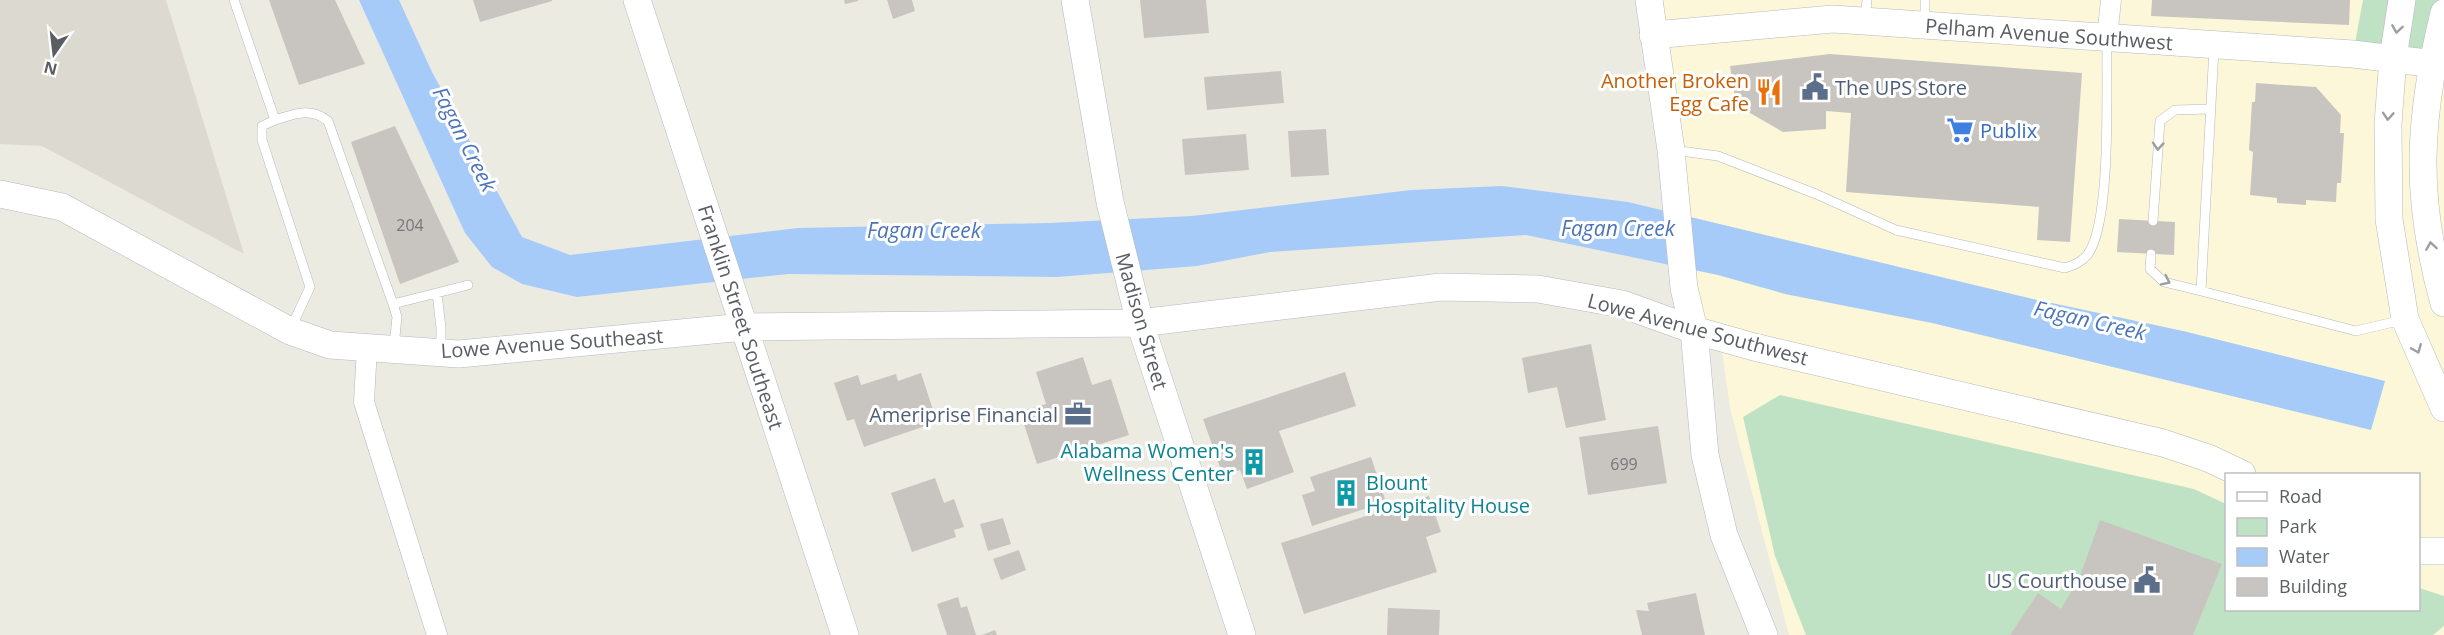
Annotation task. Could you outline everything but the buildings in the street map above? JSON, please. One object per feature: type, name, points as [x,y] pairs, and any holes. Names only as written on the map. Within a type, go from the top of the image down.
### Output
[{"type":"street","name":"Franklin Street Southeast","points":[[637,0],[845,635]]},
{"type":"street","name":"Madison Street","points":[[1075,0],[1110,202],[1140,323],[1242,635]]},
{"type":"street","points":[[1648,0],[1671,150],[1684,288],[1694,330],[1705,455],[1724,535],[1764,635]]},
{"type":"street","points":[[2107,38],[2111,0]]},
{"type":"street","points":[[2402,0],[2393,58],[2388,124],[2389,219],[2405,319],[2444,408]]},
{"type":"street","name":"Pelham Avenue Southwest","points":[[1653,35],[1833,19],[1866,10],[1925,13],[2107,38],[2393,58],[2438,64]]},
{"type":"street","points":[[2444,13],[2438,64],[2421,159],[2423,202],[2434,266],[2444,303]]},
{"type":"street","name":"Lowe Avenue Southeast","points":[[0,194],[62,207],[290,331],[330,345],[459,354],[744,327],[1140,323]]},
{"type":"street","name":"Lowe Avenue Southwest","points":[[1140,323],[1441,287],[1538,289],[1622,304],[1694,330],[2163,442],[2208,458],[2240,473]]},
{"type":"street","points":[[380,348],[364,402],[437,635]]},
{"type":"street","points":[[2420,550],[2444,551]]},
{"type":"lane","points":[[234,0],[275,120]]},
{"type":"lane","points":[[1671,150],[1718,156],[1816,194],[1896,231],[2065,268],[2077,264],[2088,253],[2103,213],[2107,38]]},
{"type":"lane","points":[[2201,291],[2214,46]]},
{"type":"lane","points":[[2153,221],[2160,121],[2175,110],[2210,109]]},
{"type":"lane","points":[[290,331],[309,287],[262,140],[262,126],[305,111],[318,113],[328,121],[393,304],[397,317],[380,348]]},
{"type":"lane","points":[[2151,254],[2150,269],[2164,282],[2356,331],[2405,319]]},
{"type":"lane","points":[[393,304],[468,285]]},
{"type":"lane","points":[[436,293],[441,328],[441,352]]},
{"type":"shaded area","points":[[0,0],[166,0],[244,254],[42,146],[0,144]]},
{"type":"shaded area","points":[[1645,0],[2444,0],[2444,635],[1789,635],[1730,408],[1720,336],[1694,330]]},
{"type":"green space","points":[[2363,0],[2444,0],[2444,65],[2353,54]]},
{"type":"green space","points":[[1780,395],[2194,489],[2225,504],[2225,611],[2420,611],[2420,588],[2444,596],[2444,626],[2433,635],[1806,635],[1775,556],[1743,417]]},
{"type":"water","name":"Fagan Creek","points":[[359,0],[399,0],[432,72],[522,237],[570,255],[798,228],[1049,223],[1192,216],[1411,190],[1502,186],[1628,202],[2033,299],[2183,331],[2385,381],[2371,430],[1932,323],[1785,294],[1718,275],[1526,235],[1270,252],[1197,266],[1057,277],[788,274],[577,297],[522,284],[492,267],[465,233]]},
{"type":"place","name":"The UPS Store","points":[[1815,87]]},
{"type":"place","name":"Another Broken Egg Cafe","points":[[1769,92]]},
{"type":"place","name":"Publix","points":[[1960,130]]},
{"type":"place","name":"Ameriprise Financial","points":[[1078,414]]},
{"type":"place","name":"Alabama Women's Wellness Center","points":[[1254,462]]},
{"type":"place","name":"Blount Hospitality House","points":[[1346,493]]},
{"type":"place","name":"US Courthouse","points":[[2147,580]]}]
